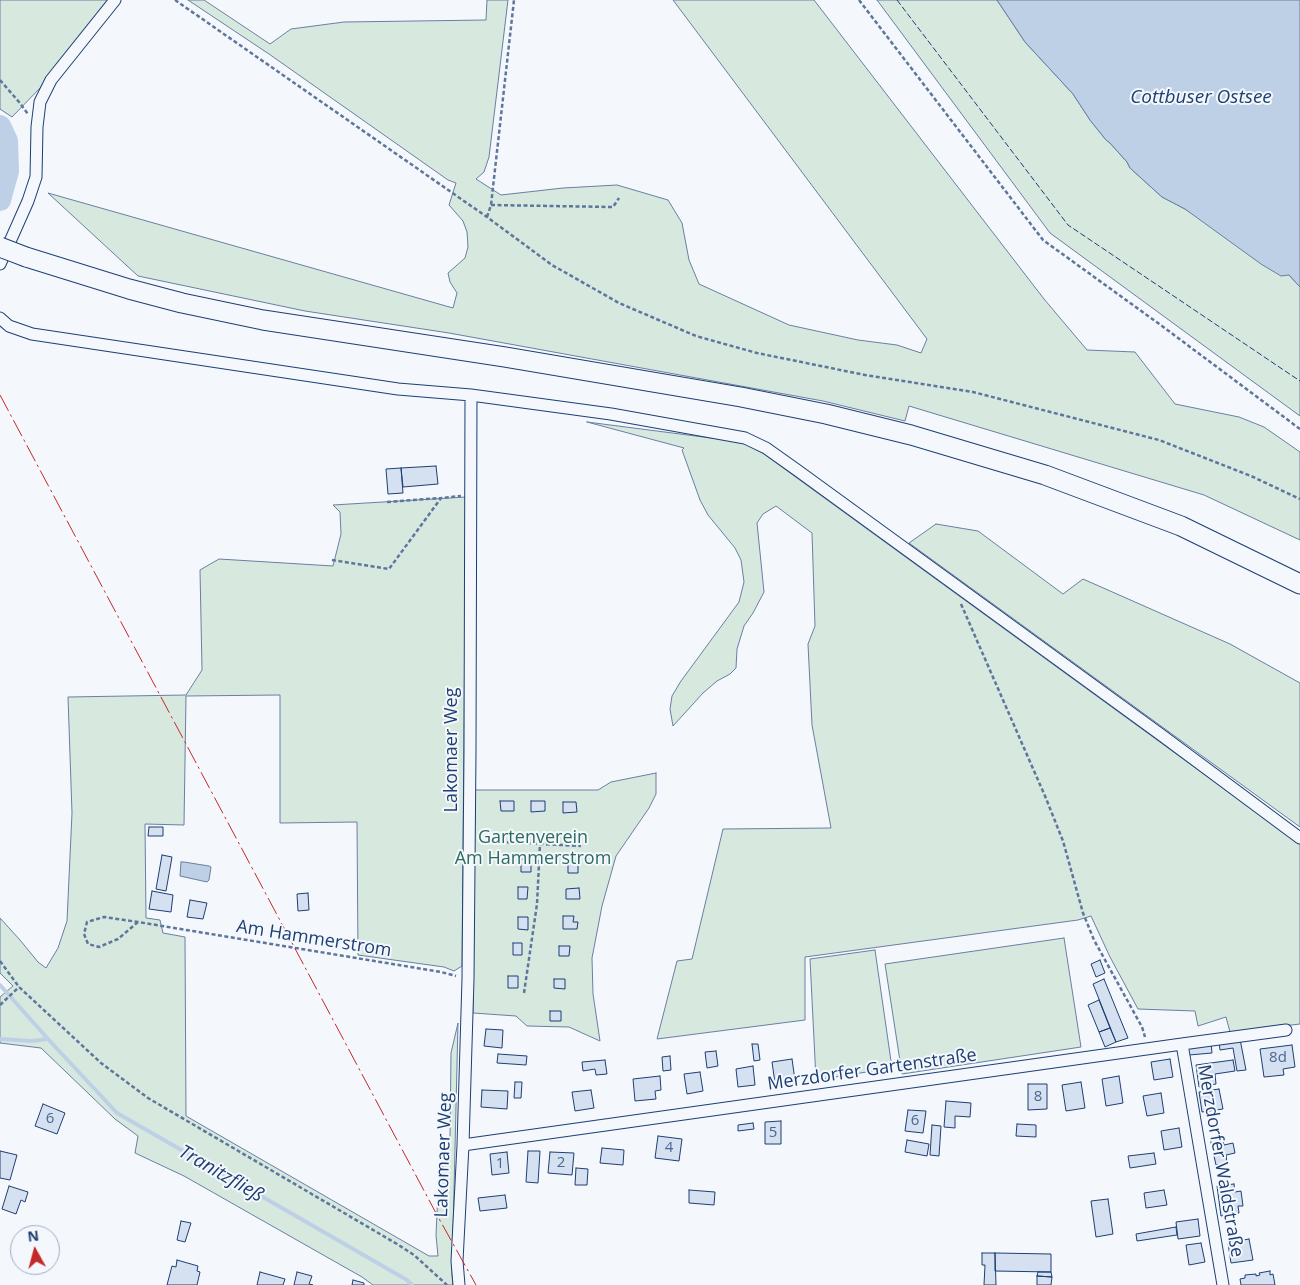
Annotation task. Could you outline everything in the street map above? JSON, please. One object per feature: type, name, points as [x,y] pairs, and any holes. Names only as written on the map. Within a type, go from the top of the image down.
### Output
[{"type":"main road","points":[[0,247],[129,289],[182,303],[263,320],[495,356],[741,398],[826,414],[911,435],[1045,475],[1181,526],[1300,584]]},
{"type":"street","points":[[0,264],[28,201],[36,177],[37,127],[40,102],[51,80],[115,0]]},
{"type":"street","points":[[0,318],[9,326],[32,334],[398,389],[471,395],[611,414],[745,438],[766,448],[1300,838]]},
{"type":"street","name":"Lakomaer Weg","points":[[459,1285],[457,1261],[463,1146],[468,979],[471,395]]},
{"type":"street","name":"Merzdorfer Gartenstraße","points":[[463,1146],[1286,1030]]},
{"type":"street","name":"Merzdorfer Waldstraße","points":[[1182,1044],[1223,1285]]},
{"type":"path","points":[[175,0],[487,217],[552,265],[620,303],[696,336],[757,353],[865,375],[973,392],[1159,440],[1251,476],[1300,499]]},
{"type":"path","points":[[487,217],[490,206],[514,0]]},
{"type":"path","points":[[859,0],[1043,240],[1300,429]]},
{"type":"path","points":[[0,80],[37,127]]},
{"type":"path","points":[[490,206],[613,207],[619,198]]},
{"type":"path","points":[[387,502],[470,496]]},
{"type":"path","points":[[332,560],[389,569],[441,498]]},
{"type":"path","points":[[952,584],[1045,796],[1073,874],[1083,913],[1094,940],[1142,1027],[1148,1048]]},
{"type":"path","points":[[469,841],[581,846]]},
{"type":"path","points":[[524,993],[537,904],[540,844]]},
{"type":"path","name":"Am Hammerstrom","points":[[138,922],[118,939],[99,947],[88,944],[84,934],[87,922],[104,917],[138,922],[441,972],[468,979]]},
{"type":"path","points":[[0,960],[19,987],[101,1063],[148,1098],[414,1255],[447,1285]]},
{"type":"path","points":[[0,1004],[19,987]]},
{"type":"green space","points":[[0,0],[109,0],[41,87],[12,117],[0,109]]},
{"type":"green space","points":[[188,0],[204,0],[270,44],[291,29],[344,22],[486,20],[487,0],[508,0],[489,157],[484,172],[476,179],[501,195],[563,188],[617,185],[668,200],[682,223],[689,260],[699,284],[789,325],[858,340],[897,345],[921,353],[927,339],[673,0],[814,0],[1044,299],[1087,350],[1135,352],[1175,404],[1239,417],[1264,427],[1300,452],[1300,540],[1204,495],[909,406],[905,421],[823,401],[449,333],[305,311],[138,276],[48,193],[453,308],[457,293],[450,282],[448,273],[465,258],[468,247],[467,232],[463,221],[449,205],[456,183],[448,180],[269,54]]},
{"type":"green space","points":[[877,0],[997,0],[1025,42],[1073,94],[1090,120],[1127,162],[1130,168],[1162,197],[1185,209],[1289,275],[1300,287],[1300,416],[1050,233]]},
{"type":"green space","points":[[587,422],[742,442],[764,454],[1300,844],[1300,1024],[1230,1032],[1226,1017],[1198,1026],[1195,1011],[1138,1009],[1110,957],[1091,916],[1078,920],[805,957],[805,1020],[657,1039],[677,961],[692,959],[723,829],[831,828],[812,725],[808,644],[815,626],[812,533],[776,506],[763,514],[757,523],[764,592],[744,626],[737,649],[736,668],[703,693],[673,726],[670,709],[672,696],[739,602],[744,582],[741,560],[735,548],[708,515],[700,500],[682,450],[684,448]]},
{"type":"green space","points":[[466,497],[462,966],[454,971],[444,967],[358,955],[357,822],[280,823],[280,695],[186,696],[184,825],[145,824],[146,918],[160,920],[163,933],[185,937],[186,1116],[429,1256],[438,1256],[436,1235],[438,1191],[450,1137],[451,1053],[458,1023],[453,1285],[373,1285],[184,1176],[135,1153],[138,1136],[115,1119],[41,1048],[0,1043],[0,997],[13,986],[0,973],[0,918],[38,962],[46,968],[58,948],[67,921],[72,813],[68,697],[186,695],[202,670],[200,570],[219,559],[333,566],[341,534],[340,512],[333,505]]},
{"type":"green space","points":[[936,524],[978,531],[1063,594],[1083,579],[1230,644],[1300,683],[1300,827],[909,543]]},
{"type":"green space","name":"Gartenverein Am Hammerstrom","points":[[656,773],[656,794],[649,808],[616,856],[602,906],[592,958],[593,994],[600,1041],[569,1027],[527,1026],[516,1016],[473,1013],[475,790],[598,790],[611,782]]},
{"type":"green space","points":[[1064,938],[1081,1047],[902,1074],[885,964]]},
{"type":"green space","points":[[875,950],[892,1068],[816,1080],[810,959]]},
{"type":"water","name":"Cottbuser Ostsee","points":[[997,0],[1300,0],[1300,287],[1289,275],[1281,276],[1261,264],[1185,209],[1162,197],[1130,168],[1127,162],[1090,120],[1073,94],[1025,42]]},
{"type":"water","points":[[181,862],[211,867],[209,880],[207,882],[180,876]]},
{"type":"building","points":[[436,466],[438,484],[403,487],[401,468]]},
{"type":"building","points":[[401,468],[403,493],[388,494],[386,469]]},
{"type":"building","points":[[500,801],[514,801],[514,811],[501,811]]},
{"type":"building","points":[[531,801],[545,801],[545,811],[531,812]]},
{"type":"building","points":[[563,802],[576,802],[577,812],[563,813]]},
{"type":"building","points":[[149,827],[163,827],[163,836],[148,836]]},
{"type":"building","points":[[162,855],[172,857],[166,891],[156,889]]},
{"type":"building","points":[[521,859],[531,860],[531,872],[521,872]]},
{"type":"building","points":[[568,861],[578,861],[578,873],[568,873]]},
{"type":"building","points":[[518,887],[528,887],[527,899],[518,899]]},
{"type":"building","points":[[579,888],[580,899],[566,899],[566,889]]},
{"type":"building","points":[[152,891],[173,895],[171,912],[149,909]]},
{"type":"building","points":[[308,893],[309,910],[298,911],[297,894]]},
{"type":"building","points":[[190,900],[207,903],[203,919],[187,917]]},
{"type":"building","points":[[563,916],[574,916],[573,922],[578,922],[577,929],[563,929]]},
{"type":"building","points":[[518,917],[528,917],[528,930],[518,929]]},
{"type":"building","points":[[513,943],[522,943],[522,955],[513,955]]},
{"type":"building","points":[[559,946],[570,946],[569,956],[559,956]]},
{"type":"building","points":[[1100,960],[1105,973],[1096,977],[1091,964]]},
{"type":"building","points":[[508,976],[518,976],[518,988],[508,988]]},
{"type":"building","points":[[554,979],[565,979],[565,989],[554,988]]},
{"type":"building","points":[[1104,979],[1128,1038],[1116,1042],[1093,984]]},
{"type":"building","points":[[1099,1000],[1110,1028],[1099,1032],[1088,1005]]},
{"type":"building","points":[[550,1011],[561,1011],[561,1021],[550,1021]]},
{"type":"building","points":[[1110,1028],[1116,1042],[1105,1047],[1099,1032]]},
{"type":"building","points":[[486,1029],[503,1030],[502,1048],[484,1046]]},
{"type":"building","points":[[1240,1039],[1246,1070],[1237,1071],[1233,1048],[1220,1050],[1219,1042]]},
{"type":"building","points":[[1211,1043],[1212,1053],[1189,1055],[1188,1046]]},
{"type":"building","points":[[752,1044],[758,1044],[760,1060],[754,1061]]},
{"type":"building","points":[[1292,1045],[1295,1067],[1283,1069],[1284,1075],[1264,1077],[1260,1049]]},
{"type":"building","points":[[716,1051],[718,1066],[707,1068],[705,1052]]},
{"type":"building","points":[[498,1054],[527,1056],[526,1065],[497,1063]]},
{"type":"building","points":[[670,1056],[671,1070],[663,1071],[662,1057]]},
{"type":"building","points":[[792,1059],[795,1080],[775,1083],[772,1062]]},
{"type":"building","points":[[1170,1059],[1173,1077],[1154,1080],[1151,1062]]},
{"type":"building","points":[[605,1060],[607,1074],[596,1075],[595,1069],[583,1071],[582,1062]]},
{"type":"building","points":[[1233,1060],[1235,1071],[1215,1074],[1216,1084],[1199,1087],[1196,1065]]},
{"type":"building","points":[[753,1066],[755,1085],[738,1087],[736,1069]]},
{"type":"building","points":[[700,1072],[703,1091],[687,1094],[684,1074]]},
{"type":"building","points":[[660,1076],[661,1090],[655,1091],[656,1099],[635,1101],[633,1079]]},
{"type":"building","points":[[1119,1076],[1123,1103],[1106,1106],[1102,1079]]},
{"type":"building","points":[[515,1082],[522,1082],[521,1098],[514,1098]]},
{"type":"building","points":[[1081,1082],[1085,1108],[1066,1111],[1062,1085]]},
{"type":"building","points":[[1028,1084],[1047,1084],[1047,1109],[1028,1110]]},
{"type":"building","points":[[1219,1089],[1223,1109],[1202,1112],[1199,1092]]},
{"type":"building","points":[[482,1090],[508,1091],[507,1109],[481,1107]]},
{"type":"building","points":[[591,1090],[594,1108],[575,1111],[572,1092]]},
{"type":"building","points":[[1161,1093],[1164,1113],[1147,1116],[1143,1096]]},
{"type":"building","points":[[946,1101],[971,1103],[970,1117],[955,1116],[955,1128],[944,1127]]},
{"type":"building","points":[[43,1104],[65,1113],[57,1134],[35,1126]]},
{"type":"building","points":[[908,1110],[926,1111],[923,1133],[905,1131]]},
{"type":"building","points":[[781,1121],[781,1144],[765,1144],[765,1122]]},
{"type":"building","points":[[753,1123],[754,1129],[738,1131],[738,1125]]},
{"type":"building","points":[[1017,1124],[1036,1125],[1036,1137],[1016,1136]]},
{"type":"building","points":[[932,1125],[941,1126],[939,1156],[930,1155]]},
{"type":"building","points":[[1179,1128],[1182,1147],[1164,1150],[1161,1131]]},
{"type":"building","points":[[658,1136],[682,1139],[679,1161],[655,1158]]},
{"type":"building","points":[[1222,1136],[1224,1145],[1233,1143],[1235,1153],[1226,1155],[1227,1163],[1216,1165],[1210,1138]]},
{"type":"building","points":[[907,1140],[929,1144],[927,1156],[905,1152]]},
{"type":"building","points":[[602,1148],[624,1150],[623,1165],[600,1163]]},
{"type":"building","points":[[0,1151],[17,1155],[10,1180],[0,1178]]},
{"type":"building","points":[[528,1151],[540,1151],[538,1183],[526,1182]]},
{"type":"building","points":[[507,1152],[509,1173],[492,1175],[490,1154]]},
{"type":"building","points":[[550,1152],[574,1153],[572,1175],[548,1173]]},
{"type":"building","points":[[1154,1153],[1156,1164],[1130,1168],[1128,1156]]},
{"type":"building","points":[[576,1168],[588,1169],[587,1185],[575,1185]]},
{"type":"building","points":[[1234,1184],[1235,1192],[1241,1191],[1243,1206],[1238,1206],[1239,1213],[1221,1216],[1217,1186]]},
{"type":"building","points":[[9,1186],[28,1192],[25,1202],[21,1200],[16,1214],[2,1209]]},
{"type":"building","points":[[689,1190],[715,1192],[714,1205],[689,1203]]},
{"type":"building","points":[[1164,1190],[1167,1205],[1146,1208],[1144,1193]]},
{"type":"building","points":[[505,1195],[507,1208],[480,1211],[478,1198]]},
{"type":"building","points":[[1108,1199],[1113,1234],[1096,1237],[1091,1201]]},
{"type":"building","points":[[1198,1219],[1200,1236],[1178,1239],[1176,1222]]},
{"type":"building","points":[[181,1221],[191,1223],[185,1242],[177,1240]]},
{"type":"building","points":[[1176,1227],[1177,1235],[1137,1241],[1136,1234]]},
{"type":"building","points":[[1249,1239],[1253,1260],[1231,1263],[1228,1243]]},
{"type":"building","points":[[1201,1243],[1205,1262],[1189,1265],[1186,1245]]},
{"type":"building","points":[[982,1253],[995,1253],[996,1285],[984,1285],[985,1265],[982,1265]]},
{"type":"building","points":[[995,1253],[1051,1254],[1051,1272],[995,1271]]},
{"type":"building","points":[[177,1260],[198,1266],[197,1271],[200,1272],[197,1285],[167,1285],[172,1266],[176,1267]]},
{"type":"building","points":[[1270,1271],[1270,1275],[1273,1274],[1275,1285],[1241,1285],[1240,1279],[1245,1278],[1245,1275],[1256,1274],[1256,1276],[1260,1275],[1259,1273]]},
{"type":"building","points":[[260,1272],[285,1279],[283,1285],[257,1285]]},
{"type":"building","points":[[297,1272],[312,1276],[309,1284],[313,1285],[294,1285]]},
{"type":"building","points":[[1038,1272],[1051,1272],[1052,1277],[1037,1276]]},
{"type":"building","points":[[1037,1276],[1052,1277],[1051,1285],[1037,1285]]},
{"type":"building","points":[[353,1280],[364,1283],[364,1285],[352,1285]]},
{"type":"waterway","points":[[0,126],[7,141],[8,171],[0,200]]},
{"type":"waterway","name":"Tranitzfließ","points":[[0,985],[117,1113],[407,1280],[412,1285]]},
{"type":"waterway","name":"Tranitzfließ","points":[[0,1039],[31,1041],[48,1039]]},
{"type":"fence","points":[[897,0],[1068,225],[1300,381]]},
{"type":"power","points":[[0,395],[476,1285]]}]
